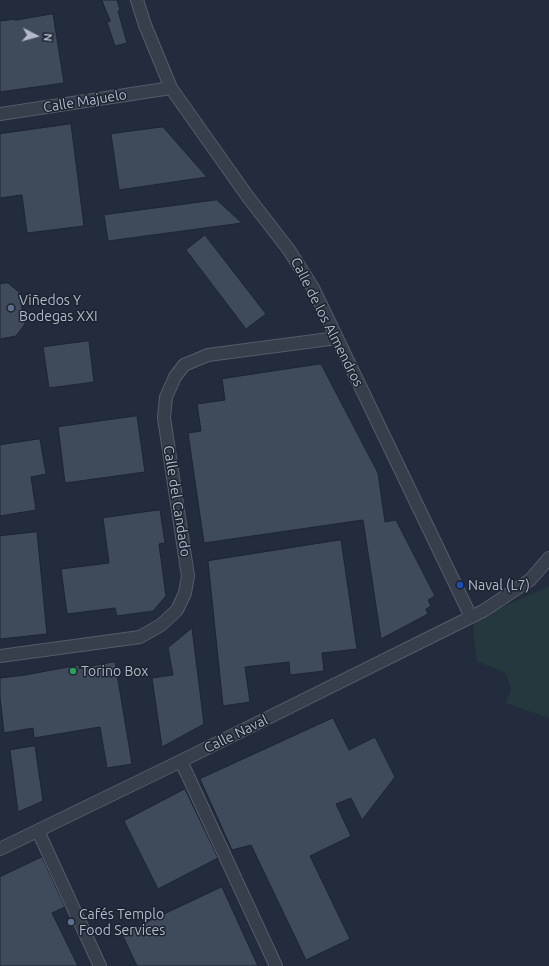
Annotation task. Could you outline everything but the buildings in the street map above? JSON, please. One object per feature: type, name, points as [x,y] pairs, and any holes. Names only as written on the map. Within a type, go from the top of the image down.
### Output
[{"type":"street","name":"Calle de los Almendros","points":[[136,0],[171,88],[248,197],[289,250],[313,288],[471,617]]},
{"type":"street","name":"Calle Majuelo","points":[[0,114],[171,88]]},
{"type":"street","name":"Calle del Candado","points":[[0,656],[140,637],[161,625],[177,610],[185,593],[188,576],[164,418],[166,397],[175,377],[184,365],[208,355],[337,338]]},
{"type":"street","name":"Calle Naval","points":[[0,848],[181,762],[483,611],[530,580],[549,558]]},
{"type":"street","points":[[181,762],[276,966]]},
{"type":"street","points":[[38,831],[100,966]]},
{"type":"green space","points":[[549,586],[549,718],[506,703],[511,690],[506,673],[477,661],[474,638],[474,620]]},
{"type":"place","name":"Viñedos Y Bodegas XXI","points":[[11,308]]},
{"type":"place","name":"Naval (L7)","points":[[460,585]]},
{"type":"place","name":"Torino Box","points":[[73,671]]},
{"type":"place","name":"Cafés Templo Food Services","points":[[71,922]]}]
